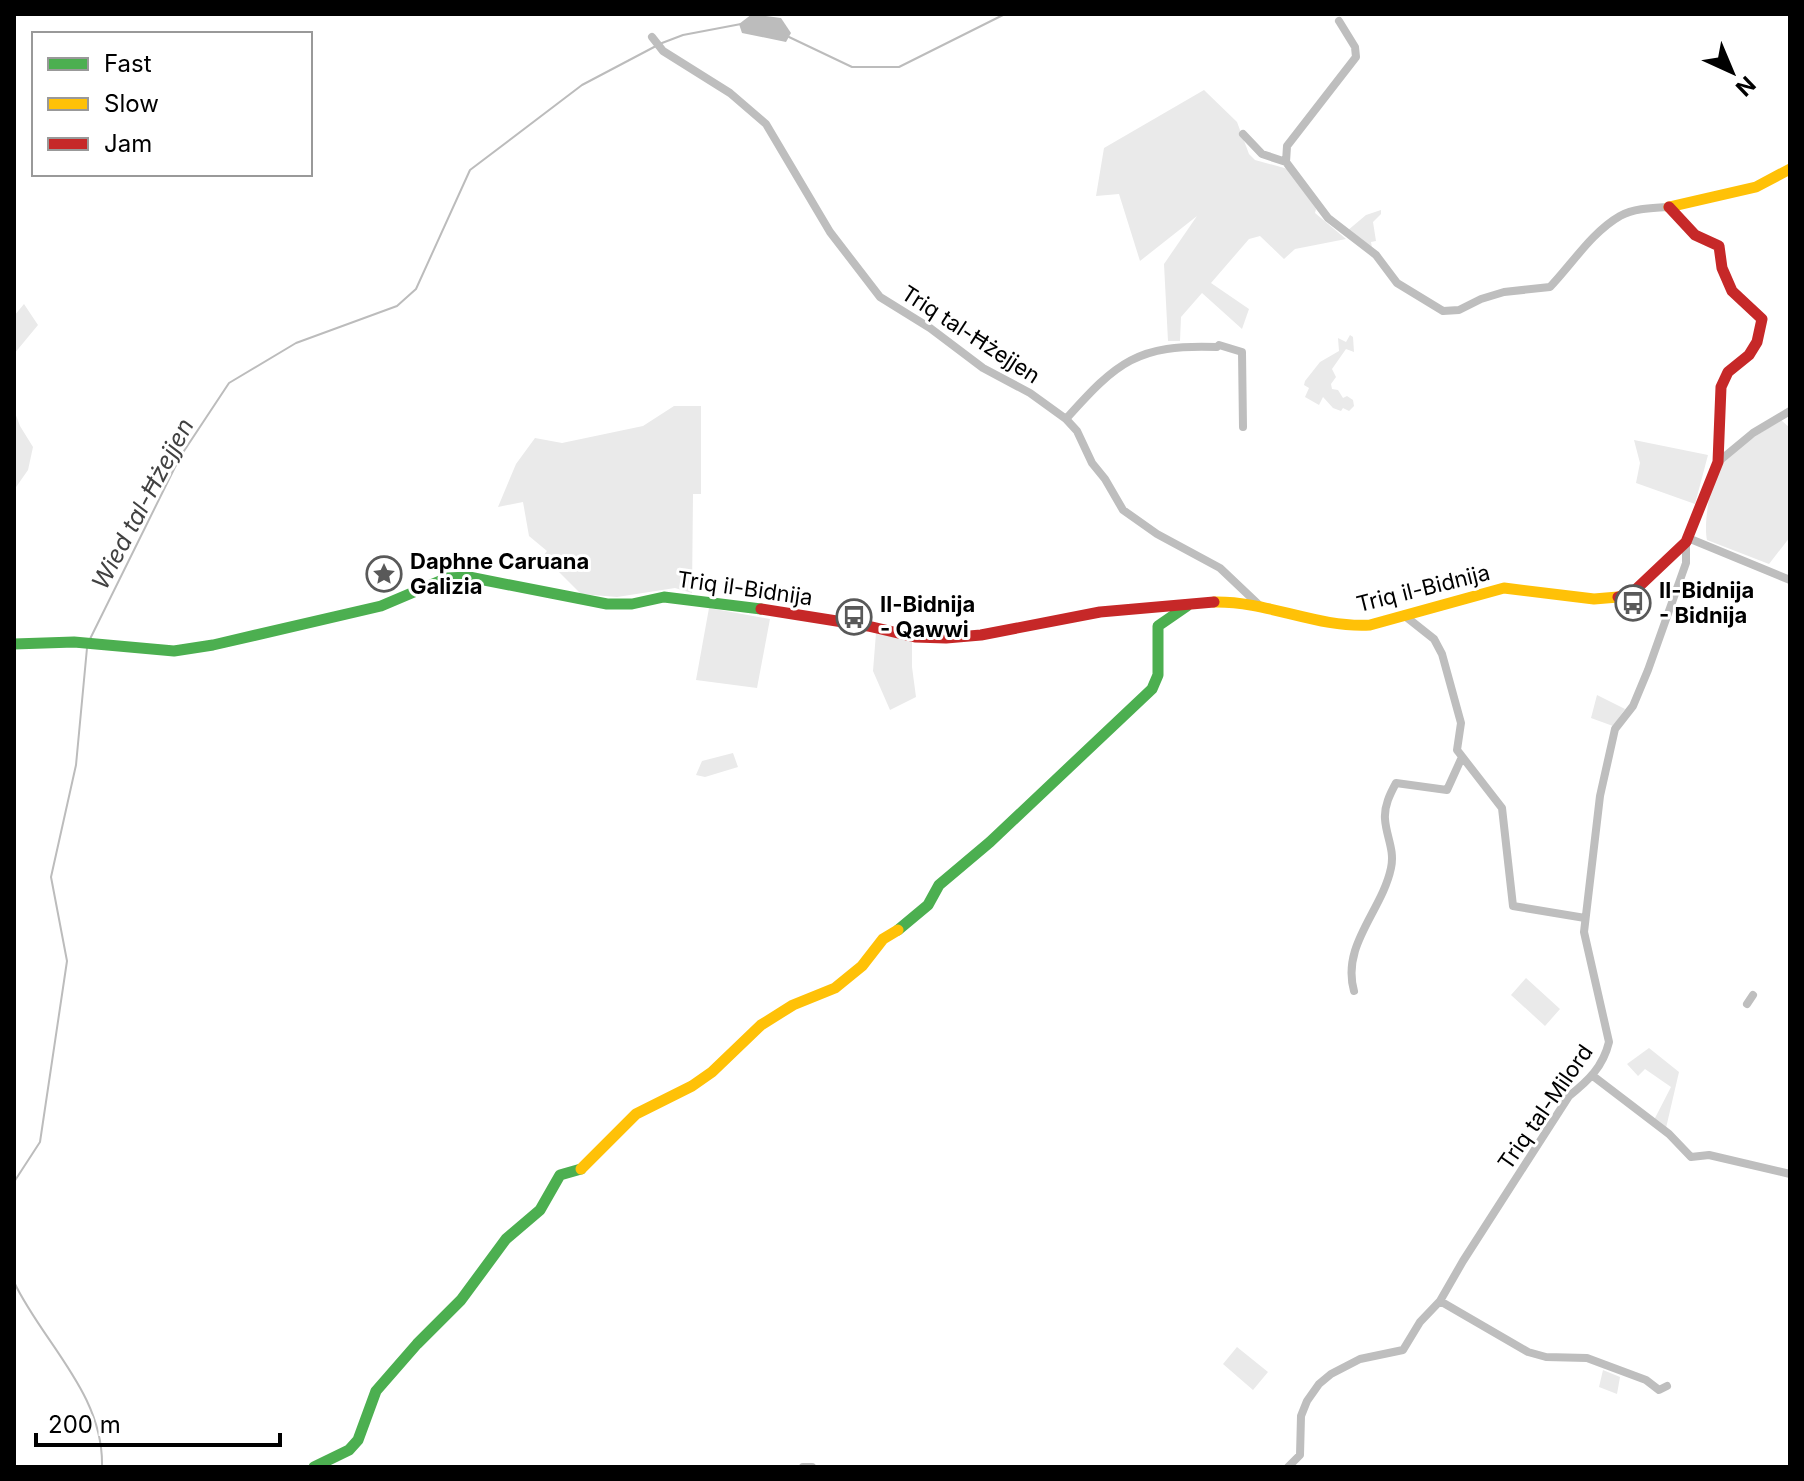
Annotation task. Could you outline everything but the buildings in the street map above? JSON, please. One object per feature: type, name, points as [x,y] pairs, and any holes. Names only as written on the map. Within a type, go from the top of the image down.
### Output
[{"type":"street","points":[[1286,162],[1287,146],[1356,57],[1355,47],[1339,21]]},
{"type":"street","name":"Triq tal-Ħżejjen","points":[[652,37],[663,51],[730,93],[766,124],[830,232],[880,297],[930,328],[983,368],[1030,393],[1066,419],[1077,431],[1092,463],[1123,510],[1157,534],[1220,568],[1259,605]]},
{"type":"street","points":[[1243,134],[1262,154],[1286,162],[1328,218],[1376,255],[1397,283],[1448,312],[1504,292],[1550,287],[1582,250],[1621,216],[1756,187],[1790,169]]},
{"type":"street","points":[[1669,207],[1695,235],[1719,246],[1720,266],[1739,301],[1751,306],[1762,319],[1757,342],[1749,355],[1728,372],[1721,387],[1718,462],[1687,540],[1790,580]]},
{"type":"street","points":[[1066,419],[1102,379],[1131,359],[1160,349],[1219,345],[1242,352],[1243,427]]},
{"type":"street","points":[[1718,462],[1753,433],[1790,411]]},
{"type":"street","name":"Triq il-Bidnija","points":[[14,644],[74,642],[174,651],[381,606],[447,578],[469,577],[607,604],[632,604],[664,597],[709,601],[868,626],[915,637],[981,635],[1100,612],[1218,602],[1259,605],[1310,620],[1351,626],[1370,625],[1504,588],[1594,599],[1631,594],[1687,540]]},
{"type":"street","name":"Triq tal-Milord","points":[[1288,1467],[1297,1460],[1301,1451],[1301,1416],[1319,1384],[1360,1359],[1401,1352],[1420,1322],[1440,1301],[1569,1096],[1593,1076],[1606,1056],[1609,1042],[1584,932],[1600,796],[1615,729],[1633,706],[1648,670],[1686,563],[1687,540]]},
{"type":"street","points":[[314,1467],[349,1450],[358,1440],[376,1391],[461,1300],[506,1239],[540,1210],[560,1175],[580,1170],[636,1114],[692,1086],[712,1072],[761,1025],[793,1005],[835,988],[862,966],[883,939],[906,925],[928,905],[939,885],[1013,821],[1152,689],[1158,675],[1158,626],[1179,609],[1191,604]]},
{"type":"street","points":[[1405,616],[1434,639],[1442,654],[1461,723],[1457,750],[1502,808],[1513,906],[1585,918]]},
{"type":"street","points":[[1354,991],[1350,974],[1356,944],[1391,869],[1391,841],[1385,817],[1389,797],[1396,783],[1447,790],[1462,757]]},
{"type":"street","points":[[1747,1004],[1753,995]]},
{"type":"street","points":[[1593,1076],[1669,1134],[1691,1157],[1709,1155],[1790,1174]]},
{"type":"street","points":[[1440,1301],[1528,1352],[1546,1357],[1587,1358],[1646,1380],[1659,1390],[1667,1386]]},
{"type":"street","points":[[803,1467],[812,1467]]},
{"type":"shaded area","points":[[752,14],[781,18],[791,33],[786,42],[742,33],[739,24]]},
{"type":"shaded area","points":[[1204,90],[1237,122],[1249,154],[1255,160],[1288,169],[1316,209],[1315,213],[1346,239],[1295,249],[1284,259],[1260,236],[1249,239],[1211,283],[1249,309],[1242,329],[1202,293],[1181,317],[1180,341],[1168,341],[1164,264],[1197,216],[1140,261],[1119,194],[1096,196],[1104,148]]},
{"type":"shaded area","points":[[1381,210],[1373,222],[1376,241],[1371,242],[1372,248],[1347,231],[1366,215]]},
{"type":"shaded area","points":[[24,304],[38,325],[14,354],[14,316]]},
{"type":"shaded area","points":[[1350,335],[1353,337],[1354,352],[1346,349],[1332,369],[1336,377],[1331,384],[1332,389],[1338,390],[1343,398],[1347,396],[1353,400],[1354,406],[1349,411],[1343,408],[1341,411],[1333,408],[1323,397],[1319,405],[1305,397],[1309,388],[1304,385],[1305,381],[1320,362],[1339,351],[1338,338],[1346,342]]},
{"type":"shaded area","points":[[674,406],[701,406],[701,494],[693,494],[692,593],[675,588],[617,597],[581,594],[543,556],[547,551],[529,536],[523,502],[498,507],[516,464],[535,438],[562,443],[643,426]]},
{"type":"shaded area","points":[[14,410],[33,447],[28,470],[14,490]]},
{"type":"shaded area","points":[[1781,420],[1790,428],[1790,537],[1769,564],[1707,540],[1706,522],[1712,487],[1724,461]]},
{"type":"shaded area","points":[[1634,440],[1708,455],[1695,504],[1636,483],[1640,463]]},
{"type":"shaded area","points":[[709,608],[770,619],[757,688],[696,680]]},
{"type":"shaded area","points":[[876,633],[912,641],[916,697],[890,710],[873,671]]},
{"type":"shaded area","points":[[1597,695],[1625,709],[1613,726],[1591,718]]},
{"type":"shaded area","points":[[733,753],[738,767],[705,777],[696,775],[702,761]]},
{"type":"shaded area","points":[[1526,978],[1560,1009],[1545,1026],[1511,995]]},
{"type":"shaded area","points":[[1649,1048],[1679,1072],[1666,1128],[1654,1120],[1671,1087],[1645,1069],[1638,1076],[1627,1064]]},
{"type":"shaded area","points":[[1237,1347],[1268,1372],[1253,1390],[1223,1364]]},
{"type":"shaded area","points":[[1603,1370],[1620,1377],[1617,1394],[1599,1387]]},
{"type":"waterway","name":"Wied tal-Ħżejjen","points":[[789,37],[852,67],[899,67],[1005,14]]},
{"type":"waterway","name":"Wied tal-Ħżejjen","points":[[662,43],[683,35],[741,24]]},
{"type":"waterway","name":"Wied tal-Ħżejjen","points":[[90,639],[180,457],[229,383],[296,343],[397,306],[416,289],[470,170],[582,85],[656,46]]},
{"type":"waterway","name":"Wied tal-Ħżejjen","points":[[14,1182],[40,1142],[67,961],[51,877],[76,765],[87,648]]},
{"type":"waterway","name":"Wied tal-Ħżejjen","points":[[14,1282],[83,1392],[100,1441],[102,1467]]},
{"type":"traffic: fast","points":[[14,644],[74,642],[174,651],[213,645],[381,606],[447,578],[469,577],[607,604],[632,604],[664,597],[761,609]]},
{"type":"traffic: fast","points":[[898,930],[928,905],[939,885],[990,842],[1152,689],[1158,675],[1158,626],[1187,606]]},
{"type":"traffic: fast","points":[[314,1467],[349,1450],[358,1440],[376,1391],[461,1300],[506,1239],[540,1210],[560,1175],[581,1169]]},
{"type":"traffic: slow","points":[[1669,207],[1756,187],[1790,169]]},
{"type":"traffic: slow","points":[[1214,602],[1254,606],[1330,623],[1370,625],[1504,588],[1594,599],[1618,597]]},
{"type":"traffic: slow","points":[[581,1169],[636,1114],[692,1086],[712,1072],[761,1025],[793,1005],[835,988],[862,966],[883,939],[898,930]]},
{"type":"traffic: jam","points":[[1618,597],[1631,594],[1686,542],[1718,462],[1721,387],[1728,372],[1749,355],[1757,342],[1762,319],[1732,291],[1722,268],[1719,246],[1695,235],[1669,207]]},
{"type":"traffic: jam","points":[[761,609],[868,626],[915,637],[946,638],[981,635],[1100,612],[1214,602]]},
{"type":"place","name":"Daphne Caruana Galizia","points":[[384,574]]},
{"type":"place","name":"Il-Bidnija - Bidnija","points":[[1633,603]]},
{"type":"place","name":"Il-Bidnija - Qawwi","points":[[854,617]]}]
